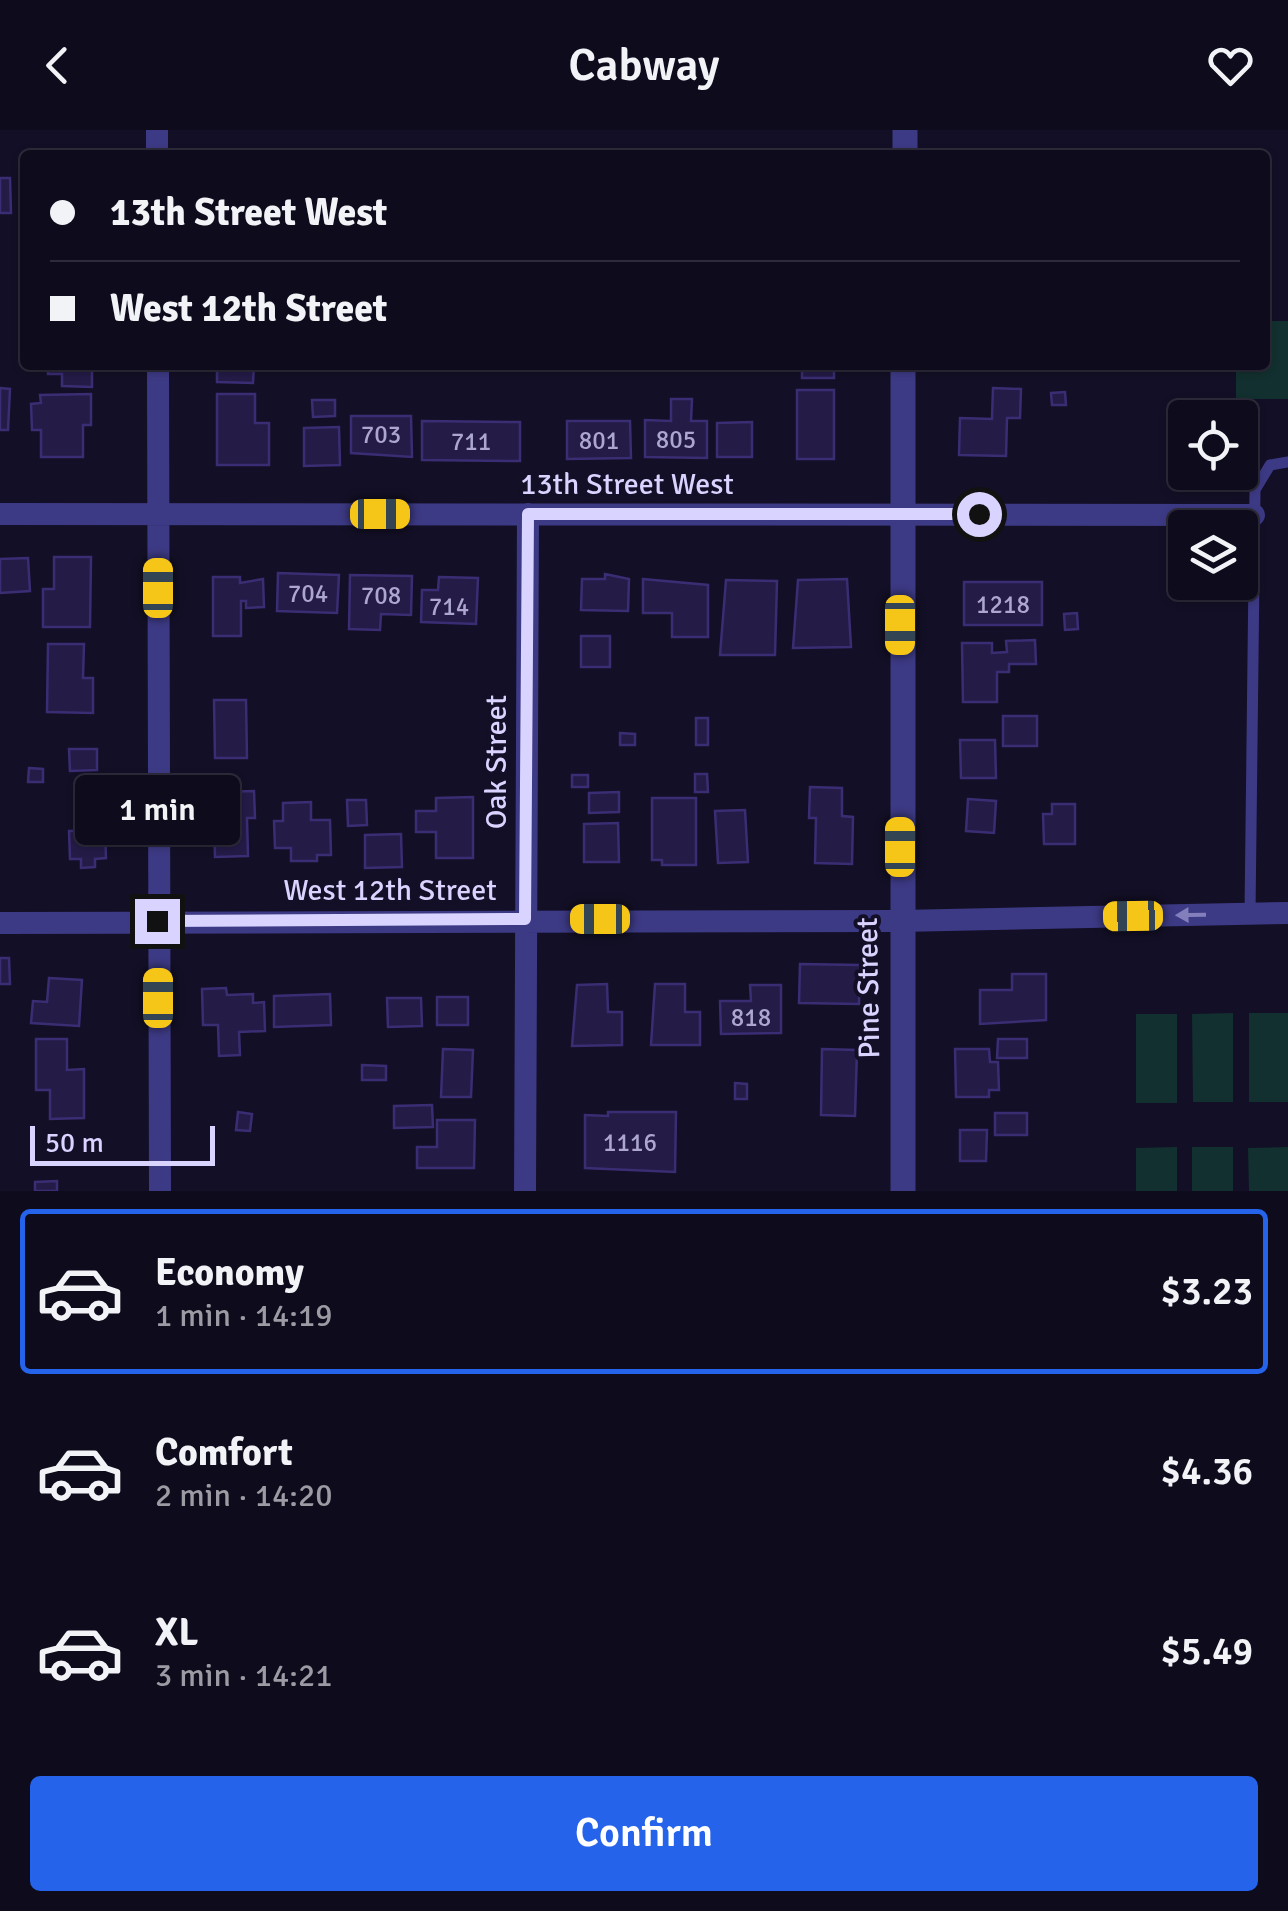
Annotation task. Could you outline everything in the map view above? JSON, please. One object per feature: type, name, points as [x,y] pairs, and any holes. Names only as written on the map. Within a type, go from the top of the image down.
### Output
[{"type":"street","points":[[158,370],[160,1191]]},
{"type":"street","name":"Pine Street","points":[[902,370],[903,1191]]},
{"type":"street","name":"13th Street West","points":[[0,514],[1168,514]]},
{"type":"street","name":"Oak Street","points":[[524,1191],[528,514]]},
{"type":"street","name":"West 12th Street","points":[[0,923],[900,921],[1288,913]]},
{"type":"lane","points":[[1254,510],[1255,490],[1270,466],[1288,462]]},
{"type":"lane","points":[[1250,914],[1253,600]]},
{"type":"green space","points":[[1270,321],[1288,321],[1288,399],[1236,399],[1236,370],[1270,370]]},
{"type":"green space","points":[[1233,1013],[1233,1102],[1193,1102],[1192,1014]]},
{"type":"green space","points":[[1249,1013],[1288,1013],[1288,1102],[1249,1102]]},
{"type":"green space","points":[[1136,1014],[1177,1014],[1177,1103],[1136,1103]]},
{"type":"green space","points":[[1177,1147],[1177,1191],[1136,1191],[1136,1148]]},
{"type":"green space","points":[[1192,1147],[1233,1147],[1233,1191],[1192,1191]]},
{"type":"green space","points":[[1288,1147],[1288,1191],[1249,1191],[1248,1148]]},
{"type":"building","points":[[0,178],[10,178],[11,213],[0,213]]},
{"type":"building","points":[[48,370],[92,370],[92,387],[62,386],[62,374],[48,374]]},
{"type":"building","points":[[217,370],[254,370],[253,383],[217,382]]},
{"type":"building","points":[[802,370],[834,370],[834,378],[802,378]]},
{"type":"building","points":[[0,388],[10,389],[8,430],[0,430]]},
{"type":"building","points":[[993,388],[1021,389],[1020,418],[1007,418],[1006,456],[959,455],[960,418],[992,419]]},
{"type":"building","points":[[797,390],[834,390],[834,459],[797,459]]},
{"type":"building","points":[[1065,392],[1066,405],[1052,405],[1051,393]]},
{"type":"building","points":[[91,394],[91,425],[83,425],[83,457],[41,457],[41,430],[32,430],[31,404],[41,403],[40,395]]},
{"type":"building","points":[[217,394],[255,394],[255,423],[269,423],[269,465],[217,465]]},
{"type":"building","points":[[671,399],[692,399],[691,421],[707,421],[707,458],[645,457],[645,420],[671,421]]},
{"type":"building","points":[[312,400],[335,400],[335,416],[313,417]]},
{"type":"building","points":[[351,416],[411,416],[412,457],[351,453]]},
{"type":"building","points":[[422,421],[520,422],[520,461],[422,460]]},
{"type":"building","points":[[567,421],[630,421],[631,458],[567,459]]},
{"type":"building","points":[[752,422],[752,457],[717,457],[717,423]]},
{"type":"building","points":[[339,427],[340,465],[304,466],[304,428]]},
{"type":"building","points":[[54,557],[91,557],[90,627],[43,627],[43,589],[54,589]]},
{"type":"building","points":[[28,558],[30,591],[0,593],[0,559]]},
{"type":"building","points":[[278,573],[339,575],[337,613],[277,611]]},
{"type":"building","points":[[605,574],[629,579],[628,611],[581,610],[582,579],[605,579]]},
{"type":"building","points":[[350,575],[412,576],[411,615],[381,614],[380,630],[349,629]]},
{"type":"building","points":[[213,577],[240,577],[240,583],[263,579],[264,607],[246,608],[246,601],[241,601],[241,636],[213,636]]},
{"type":"building","points":[[439,577],[478,578],[476,624],[421,622],[422,590],[438,590]]},
{"type":"building","points":[[643,579],[708,585],[708,637],[672,637],[672,613],[643,613]]},
{"type":"building","points":[[847,579],[851,647],[793,648],[798,580]]},
{"type":"building","points":[[726,580],[777,581],[775,655],[720,655]]},
{"type":"building","points":[[964,582],[1042,582],[1042,625],[964,625]]},
{"type":"building","points":[[1077,613],[1078,629],[1065,630],[1064,614]]},
{"type":"building","points":[[581,636],[610,636],[610,667],[581,667]]},
{"type":"building","points":[[1035,640],[1036,664],[1009,664],[1009,672],[997,672],[997,702],[963,702],[962,643],[992,643],[992,653],[1007,652],[1006,641]]},
{"type":"building","points":[[48,644],[84,644],[83,678],[93,678],[93,713],[47,712]]},
{"type":"building","points":[[214,700],[246,700],[247,758],[215,758]]},
{"type":"building","points":[[1003,716],[1037,716],[1037,746],[1003,746]]},
{"type":"building","points":[[696,718],[708,718],[708,745],[696,745]]},
{"type":"building","points":[[620,733],[635,734],[635,745],[620,745]]},
{"type":"building","points":[[960,740],[995,740],[996,778],[961,778]]},
{"type":"building","points":[[69,749],[97,749],[97,770],[70,771]]},
{"type":"building","points":[[29,768],[43,769],[43,782],[28,782]]},
{"type":"building","points":[[695,774],[707,774],[708,792],[695,792]]},
{"type":"building","points":[[572,775],[588,775],[588,787],[572,787]]},
{"type":"building","points":[[810,787],[842,788],[842,816],[853,817],[852,864],[815,863],[816,818],[809,818]]},
{"type":"building","points":[[254,791],[255,818],[247,818],[248,856],[215,857],[214,813],[220,813],[220,792]]},
{"type":"building","points":[[619,792],[619,812],[589,813],[589,793]]},
{"type":"building","points":[[473,797],[473,858],[436,858],[436,832],[416,832],[416,811],[436,811],[436,798]]},
{"type":"building","points":[[652,798],[696,798],[696,865],[662,865],[662,860],[652,860]]},
{"type":"building","points":[[968,799],[996,801],[994,833],[966,831]]},
{"type":"building","points":[[347,800],[366,800],[367,825],[348,826]]},
{"type":"building","points":[[311,802],[311,820],[330,820],[331,855],[317,855],[317,861],[291,861],[291,848],[275,848],[274,821],[283,821],[283,803]]},
{"type":"building","points":[[1052,804],[1075,804],[1075,844],[1044,844],[1043,814],[1052,814]]},
{"type":"building","points":[[745,810],[748,862],[718,863],[715,811]]},
{"type":"building","points":[[618,823],[619,862],[584,862],[584,824]]},
{"type":"building","points":[[105,830],[106,858],[95,859],[95,867],[81,868],[81,859],[70,859],[69,831]]},
{"type":"building","points":[[401,834],[402,867],[365,868],[365,835]]},
{"type":"building","points":[[0,958],[9,958],[10,984],[0,984]]},
{"type":"building","points":[[800,964],[860,965],[859,1004],[799,1003]]},
{"type":"building","points":[[1012,974],[1046,974],[1046,1020],[980,1024],[980,990],[1012,990]]},
{"type":"building","points":[[49,978],[82,980],[79,1026],[31,1023],[33,1001],[47,1002]]},
{"type":"building","points":[[607,984],[608,1012],[622,1012],[622,1045],[572,1046],[577,985]]},
{"type":"building","points":[[655,984],[685,984],[685,1012],[700,1012],[700,1045],[651,1045]]},
{"type":"building","points":[[750,985],[781,985],[781,1033],[721,1034],[720,1001],[751,1001]]},
{"type":"building","points":[[226,988],[227,995],[253,994],[253,1003],[264,1002],[265,1031],[239,1032],[240,1055],[219,1056],[218,1025],[203,1025],[202,989]]},
{"type":"building","points":[[330,994],[331,1025],[274,1027],[274,996]]},
{"type":"building","points":[[437,997],[468,997],[468,1025],[437,1025]]},
{"type":"building","points":[[387,998],[421,998],[422,1026],[388,1027]]},
{"type":"building","points":[[36,1039],[67,1039],[67,1070],[84,1069],[84,1118],[50,1119],[50,1090],[36,1090]]},
{"type":"building","points":[[998,1039],[1027,1039],[1027,1058],[997,1058]]},
{"type":"building","points":[[443,1049],[473,1050],[471,1097],[441,1097]]},
{"type":"building","points":[[822,1049],[857,1050],[855,1116],[821,1115]]},
{"type":"building","points":[[955,1049],[989,1049],[990,1062],[998,1062],[999,1090],[989,1090],[989,1097],[956,1097]]},
{"type":"building","points":[[362,1065],[386,1066],[386,1080],[362,1080]]},
{"type":"building","points":[[735,1083],[747,1084],[747,1099],[735,1099]]},
{"type":"building","points":[[432,1105],[433,1127],[394,1128],[394,1106]]},
{"type":"building","points":[[238,1112],[252,1114],[250,1131],[236,1130]]},
{"type":"building","points":[[608,1112],[676,1112],[675,1172],[585,1168],[585,1115],[608,1116]]},
{"type":"building","points":[[995,1113],[1027,1113],[1027,1135],[995,1135]]},
{"type":"building","points":[[437,1120],[475,1120],[474,1168],[417,1168],[417,1147],[437,1147]]},
{"type":"building","points":[[960,1130],[987,1130],[986,1161],[960,1161]]},
{"type":"building","points":[[57,1181],[57,1191],[35,1191],[35,1182]]},
{"type":"route","points":[[157,921],[525,919],[528,514],[979,514]]}]
